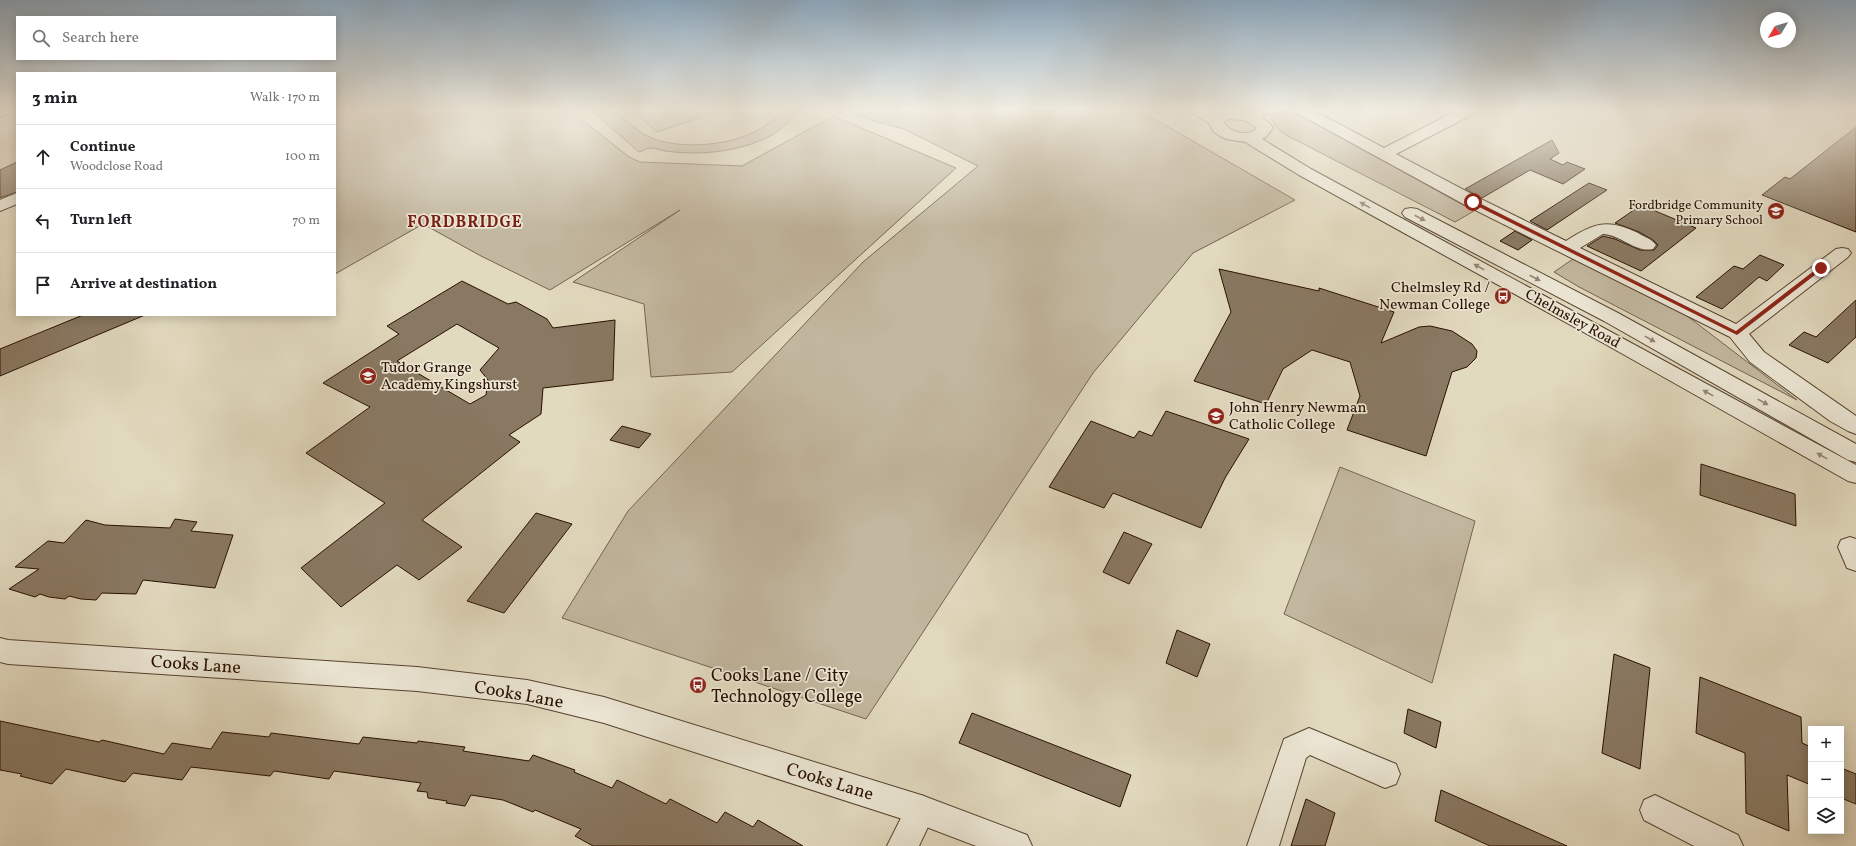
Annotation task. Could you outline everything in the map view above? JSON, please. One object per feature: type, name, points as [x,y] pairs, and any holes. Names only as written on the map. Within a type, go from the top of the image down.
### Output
[{"type":"street","name":"Chelmsley Road","points":[[1275,149],[1305,172],[1619,343],[1856,475]]},
{"type":"street","name":"Chelmsley Road","points":[[1289,149],[1611,317],[1856,454]]},
{"type":"street","points":[[1376,149],[1473,202],[1737,333],[1757,357],[1838,416],[1856,426]]},
{"type":"street","points":[[1384,154],[1393,149]]},
{"type":"street","points":[[0,206],[16,198]]},
{"type":"street","points":[[1567,248],[1597,229],[1615,230],[1647,245]]},
{"type":"street","points":[[1737,333],[1842,253]]},
{"type":"street","name":"Cooks Lane","points":[[0,650],[417,679],[527,692],[604,710],[921,810],[1016,846]]},
{"type":"street","points":[[1263,846],[1294,749],[1309,741],[1385,774]]},
{"type":"street","points":[[903,846],[921,810]]},
{"type":"street","points":[[1655,810],[1727,846]]},
{"type":"shaded area","points":[[336,149],[620,149],[629,157],[640,162],[742,166],[772,149],[912,149],[956,168],[732,372],[651,377],[644,304],[573,282],[680,210],[550,290],[481,256],[423,224],[336,273]]},
{"type":"shaded area","points":[[636,149],[645,149],[639,152]]},
{"type":"shaded area","points":[[658,149],[730,149],[707,153]]},
{"type":"shaded area","points":[[945,149],[1207,149],[1295,200],[1193,253],[1093,373],[866,719],[562,618],[628,511],[863,262],[978,166]]},
{"type":"shaded area","points":[[1314,149],[1363,149],[1474,211],[1455,222]]},
{"type":"shaded area","points":[[1573,259],[1638,289],[1682,312],[1797,400],[1579,287],[1554,272]]},
{"type":"shaded area","points":[[1340,467],[1475,521],[1432,683],[1284,614]]},
{"type":"building","points":[[1535,149],[1557,149],[1559,153],[1550,159],[1563,165],[1567,162],[1585,169],[1563,184],[1530,170],[1482,198],[1465,189]]},
{"type":"building","points":[[1827,149],[1856,149],[1856,232],[1762,195],[1785,177],[1790,179]]},
{"type":"building","points":[[16,162],[16,192],[0,198],[0,170]]},
{"type":"building","points":[[1589,183],[1607,190],[1547,230],[1530,221]]},
{"type":"building","points":[[1641,205],[1696,228],[1641,271],[1587,246],[1603,236],[1615,239],[1640,250],[1654,250],[1658,245],[1653,240],[1639,232],[1615,223]]},
{"type":"building","points":[[1515,231],[1532,240],[1518,250],[1500,241]]},
{"type":"building","points":[[1760,255],[1784,265],[1767,281],[1759,277],[1722,309],[1696,297],[1734,266],[1743,269]]},
{"type":"building","points":[[1219,269],[1319,291],[1319,288],[1394,312],[1381,343],[1419,327],[1430,326],[1452,331],[1472,344],[1477,351],[1476,358],[1467,367],[1452,372],[1426,456],[1347,430],[1360,396],[1350,362],[1312,350],[1283,369],[1266,404],[1194,381],[1231,312]]},
{"type":"building","points":[[462,281],[508,304],[516,302],[547,319],[553,328],[615,320],[613,380],[543,388],[541,414],[509,435],[520,442],[422,520],[462,547],[419,580],[397,565],[341,607],[301,568],[385,503],[306,453],[370,407],[323,383],[399,334],[387,326]],"holes":[[[457,324],[499,348],[480,370],[488,380],[486,395],[470,404],[397,361]]]},
{"type":"building","points":[[1856,300],[1856,337],[1828,363],[1789,345],[1804,332],[1816,337]]},
{"type":"building","points":[[81,316],[143,316],[0,376],[0,349]]},
{"type":"building","points":[[1166,411],[1249,439],[1225,478],[1201,528],[1113,493],[1104,508],[1049,487],[1091,421],[1134,438],[1139,431],[1152,436]]},
{"type":"building","points":[[622,426],[651,434],[639,448],[610,440]]},
{"type":"building","points":[[1701,464],[1795,494],[1796,526],[1700,495]]},
{"type":"building","points":[[536,513],[572,524],[504,613],[467,601]]},
{"type":"building","points":[[175,519],[197,522],[191,531],[233,535],[215,588],[143,580],[136,594],[102,593],[96,600],[81,599],[69,596],[65,599],[40,594],[35,597],[9,589],[39,569],[15,567],[48,541],[64,543],[86,520],[105,525],[170,528]]},
{"type":"building","points":[[1124,532],[1152,544],[1129,584],[1103,572]]},
{"type":"building","points":[[1177,630],[1210,644],[1197,677],[1166,663]]},
{"type":"building","points":[[1614,654],[1650,668],[1640,769],[1602,753]]},
{"type":"building","points":[[1700,677],[1801,717],[1802,743],[1808,746],[1808,784],[1787,775],[1789,831],[1746,813],[1745,753],[1696,733]]},
{"type":"building","points":[[1408,709],[1441,722],[1436,748],[1404,733]]},
{"type":"building","points":[[972,713],[1131,775],[1120,807],[959,743]]},
{"type":"building","points":[[0,721],[99,742],[102,740],[164,754],[172,743],[211,749],[222,732],[269,737],[271,733],[359,744],[363,737],[417,743],[418,741],[465,747],[463,751],[529,761],[533,755],[575,770],[574,772],[612,788],[617,780],[666,804],[670,799],[717,823],[725,812],[753,827],[758,820],[803,846],[593,846],[575,836],[581,829],[535,810],[533,812],[503,800],[471,795],[465,806],[446,803],[447,801],[428,798],[427,792],[417,791],[421,783],[334,771],[329,779],[274,771],[270,776],[191,767],[182,780],[133,773],[125,782],[66,769],[52,784],[20,776],[22,774],[0,770]]},
{"type":"building","points":[[1844,769],[1856,774],[1856,804],[1844,799]]},
{"type":"building","points":[[1441,790],[1567,846],[1490,846],[1435,821]]},
{"type":"building","points":[[1306,799],[1335,813],[1325,846],[1291,846]]},
{"type":"place","name":"Fordbridge Community Primary School","points":[[1776,211]]},
{"type":"place","name":"Chelmsley Rd / Newman College","points":[[1503,296]]},
{"type":"place","name":"Tudor Grange Academy Kingshurst","points":[[368,376]]},
{"type":"place","name":"John Henry Newman Catholic College","points":[[1216,416]]},
{"type":"place","name":"Cooks Lane / City Technology College","points":[[698,685]]},
{"type":"district","name":"FORDBRIDGE","points":[[465,221]]},
{"type":"route","points":[[1473,202],[1737,333],[1821,268]]}]
